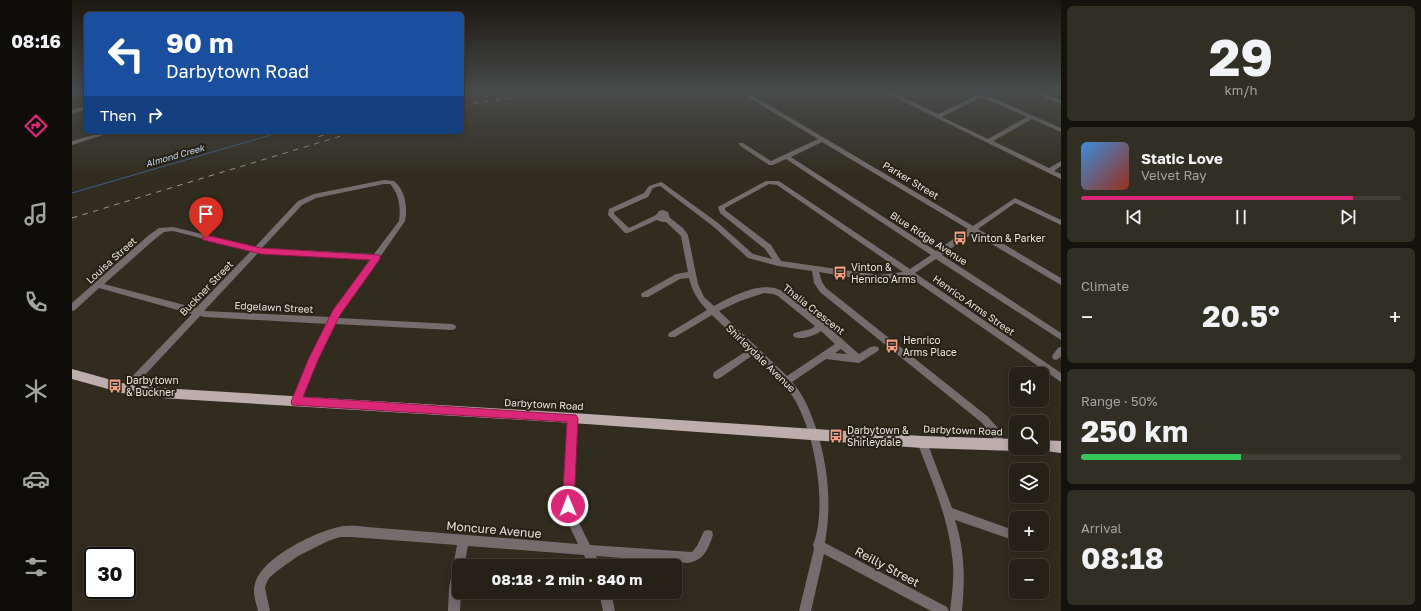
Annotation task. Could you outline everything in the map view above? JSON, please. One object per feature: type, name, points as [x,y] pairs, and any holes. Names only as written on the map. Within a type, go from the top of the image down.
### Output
[{"type":"main road","name":"Darbytown Road","points":[[72,374],[126,389],[161,393],[572,418],[922,442],[1009,445]]},
{"type":"main road","points":[[1049,446],[1061,447]]},
{"type":"street","name":"Parker Street","points":[[790,120],[1061,282]]},
{"type":"street","points":[[946,120],[1061,176]]},
{"type":"street","points":[[989,141],[1027,120]]},
{"type":"street","points":[[1037,120],[1061,130]]},
{"type":"street","points":[[72,143],[103,134]]},
{"type":"street","points":[[741,144],[771,164],[823,139]]},
{"type":"street","name":"Blue Ridge Avenue","points":[[787,157],[1061,337]]},
{"type":"street","points":[[1049,171],[1061,163]]},
{"type":"street","name":"Henrico Arms Street","points":[[778,263],[768,247],[721,210],[722,206],[768,182],[775,181],[1061,378]]},
{"type":"street","name":"Buckner Street","points":[[126,389],[257,250],[300,202],[306,199],[384,182],[394,183],[401,203],[403,218],[398,228],[377,257]]},
{"type":"street","name":"Shirleydale Avenue","points":[[778,263],[751,256],[710,220],[661,184],[651,187],[646,195],[611,211],[611,215],[628,231],[662,218],[680,230],[684,235],[686,255],[696,291],[712,311],[786,381],[802,402],[813,434],[822,472],[824,493],[818,545],[805,611]]},
{"type":"street","points":[[778,263],[879,278],[895,277],[910,273],[1015,200],[1061,223]]},
{"type":"street","name":"Louisa Street","points":[[72,308],[152,236],[164,230],[173,229],[257,250]]},
{"type":"street","points":[[257,250],[377,257]]},
{"type":"street","points":[[296,402],[332,322],[377,257]]},
{"type":"street","points":[[814,269],[818,283],[823,290],[984,419],[994,430],[1001,445]]},
{"type":"street","points":[[645,295],[680,276],[692,275]]},
{"type":"street","name":"Edgelawn Street","points":[[98,285],[197,313],[332,322],[452,327]]},
{"type":"street","name":"Thalia Crescent","points":[[672,335],[723,305],[760,291],[770,290],[781,294],[841,344],[786,381]]},
{"type":"street","points":[[797,335],[813,332],[821,327]]},
{"type":"street","points":[[841,344],[859,359]]},
{"type":"street","points":[[825,355],[859,359],[875,349]]},
{"type":"street","points":[[717,375],[754,350]]},
{"type":"street","points":[[572,418],[568,506],[573,523],[592,559]]},
{"type":"street","points":[[922,442],[954,532],[958,556],[959,582],[956,611]]},
{"type":"street","points":[[947,512],[1009,534]]},
{"type":"street","name":"Moncure Avenue","points":[[264,611],[259,588],[263,576],[269,569],[313,542],[340,532],[367,532],[693,558],[702,549],[708,535]]},
{"type":"street","points":[[454,611],[455,589],[463,540]]},
{"type":"street","name":"Reilly Street","points":[[818,545],[943,611]]},
{"type":"street","points":[[607,599],[609,611]]},
{"type":"waterway","name":"Almond Creek","points":[[72,193],[274,134]]},
{"type":"railway","points":[[318,137],[327,134]]},
{"type":"railway","points":[[72,218],[347,134]]},
{"type":"place","name":"Vinton & Parker","points":[[960,238]]},
{"type":"place","name":"Vinton & Henrico Arms","points":[[840,273]]},
{"type":"place","name":"Henrico Arms Place","points":[[892,346]]},
{"type":"place","name":"Darbytown & Buckner","points":[[115,386]]},
{"type":"place","name":"Darbytown & Shirleydale","points":[[836,436]]},
{"type":"route","points":[[206,238],[261,251],[377,257],[336,313],[326,331],[296,402],[572,418],[567,494],[568,506]]}]
